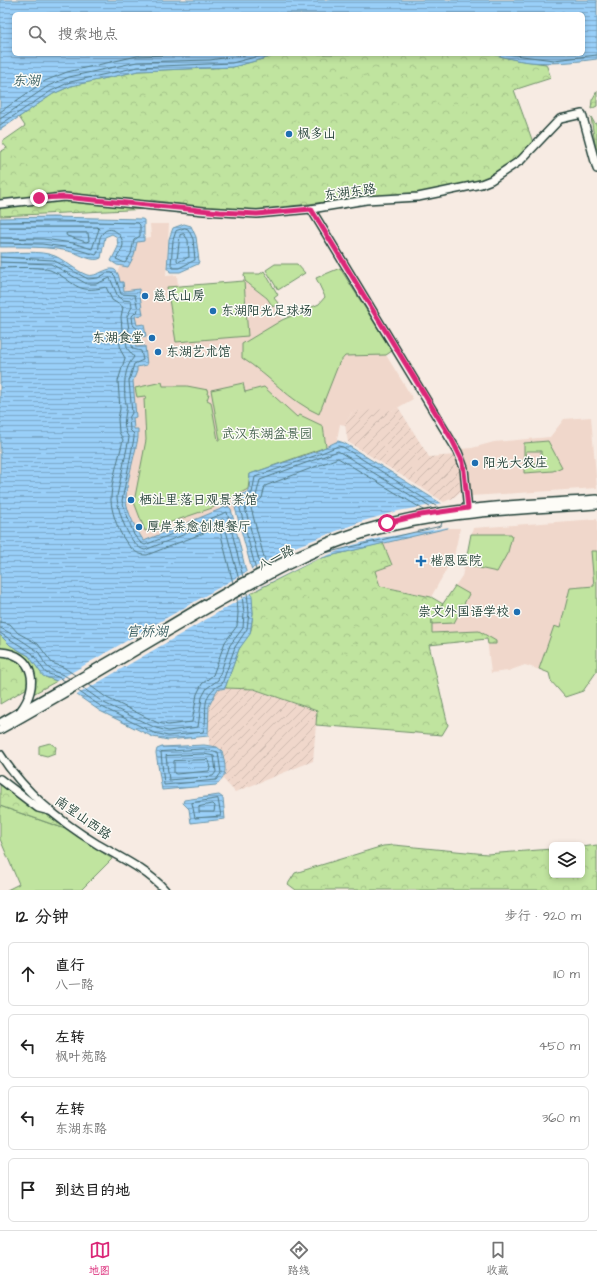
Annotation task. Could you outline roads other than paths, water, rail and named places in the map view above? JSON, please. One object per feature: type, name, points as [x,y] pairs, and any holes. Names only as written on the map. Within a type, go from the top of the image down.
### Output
[{"type":"main road","name":"东湖东路","points":[[0,204],[64,197],[220,212],[257,214],[311,209],[366,200],[418,196],[482,184],[491,180],[521,160],[560,119],[582,114],[597,169]]},
{"type":"main road","points":[[311,209],[455,445],[464,468],[468,512]]},
{"type":"main road","name":"八一路","points":[[468,512],[597,499]]},
{"type":"main road","name":"八一路","points":[[0,723],[232,588],[299,553],[369,527],[409,518],[454,513],[597,505]]},
{"type":"main road","name":"八一路","points":[[0,730],[259,579],[304,557],[370,533],[454,513]]},
{"type":"main road","points":[[0,652],[20,658],[30,672],[32,683],[30,694],[20,712]]},
{"type":"main road","name":"南望山西路","points":[[0,754],[21,784],[51,811],[89,839],[148,874],[165,890]]},
{"type":"main road","points":[[0,779],[38,808],[51,811]]},
{"type":"water","name":"东湖","points":[[0,0],[597,0],[597,59],[557,63],[520,61],[500,56],[585,56],[585,12],[12,12],[12,56],[274,56],[233,67],[138,71],[71,86],[53,94],[0,130]]},
{"type":"water","points":[[53,217],[142,219],[144,220],[144,241],[137,242],[134,256],[128,267],[117,265],[111,261],[118,247],[117,237],[112,234],[105,237],[101,258],[98,259],[90,259],[72,252],[54,249],[36,247],[0,247],[0,218]]},
{"type":"water","points":[[184,224],[191,226],[196,237],[199,261],[198,264],[180,272],[170,272],[169,269],[167,269],[169,239],[173,228]]},
{"type":"water","name":"官桥湖","points":[[35,252],[49,254],[59,258],[87,275],[97,274],[111,269],[115,270],[118,274],[120,282],[123,282],[124,291],[139,289],[143,315],[135,316],[137,325],[144,324],[146,336],[134,338],[136,347],[145,346],[147,365],[137,367],[133,381],[136,417],[133,418],[134,429],[138,429],[138,438],[126,493],[126,504],[130,515],[135,527],[144,541],[228,506],[231,509],[252,596],[253,613],[250,634],[239,649],[225,688],[217,690],[209,706],[208,736],[168,740],[153,737],[100,711],[57,681],[43,676],[29,656],[10,645],[0,635],[0,253]]},
{"type":"water","points":[[338,441],[344,443],[442,504],[448,528],[317,559],[257,589],[233,500],[249,491],[250,474],[315,452]]},
{"type":"water","points":[[204,745],[217,747],[222,751],[225,770],[223,778],[216,785],[162,790],[156,753],[157,749],[162,747]]},
{"type":"water","points":[[219,795],[223,798],[225,819],[191,823],[189,809],[183,803],[184,800]]},
{"type":"place","name":"枫多山","points":[[289,134]]},
{"type":"place","name":"慈氏山房","points":[[145,296]]},
{"type":"place","name":"东湖阳光足球场","points":[[213,311]]},
{"type":"place","name":"东湖食堂","points":[[152,338]]},
{"type":"place","name":"东湖艺术馆","points":[[158,352]]},
{"type":"place","name":"阳光大农庄","points":[[475,463]]},
{"type":"place","name":"栖沚里·落日观景茶馆","points":[[131,500]]},
{"type":"place","name":"厚岸茶愈创想餐厅","points":[[139,527]]},
{"type":"place","name":"楷恩医院","points":[[421,561]]},
{"type":"place","name":"崇文外国语学校","points":[[517,612]]},
{"type":"park label","name":"武汉东湖盆景园","points":[[267,434]]}]
